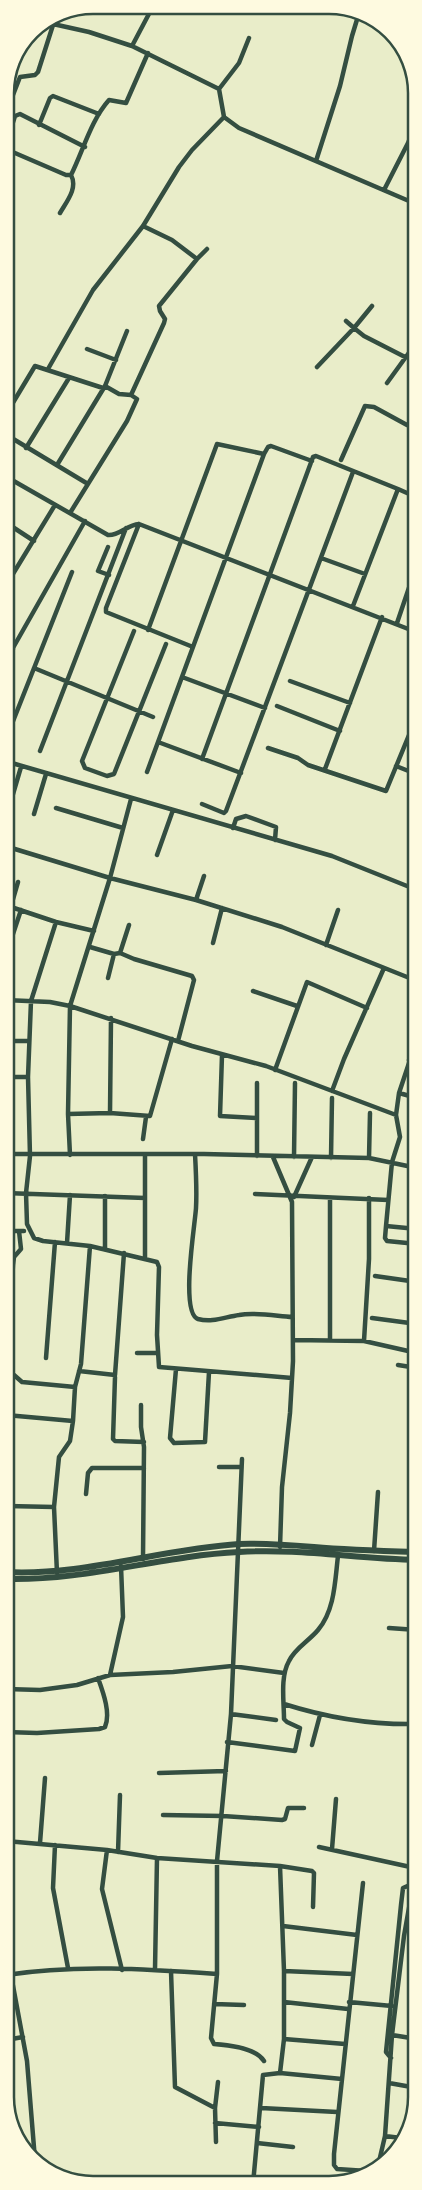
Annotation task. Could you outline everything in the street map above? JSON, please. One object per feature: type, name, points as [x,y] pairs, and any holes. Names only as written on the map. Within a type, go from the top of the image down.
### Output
[{"type":"main road","points":[[84,1571],[142,1557],[239,1544],[306,1550],[338,1556],[408,1560]]},
{"type":"main road","points":[[14,1579],[31,1580],[57,1574],[84,1571],[122,1570],[168,1560],[280,1547]]},
{"type":"main road","points":[[306,1550],[408,1552]]},
{"type":"main road","points":[[168,1553],[168,1560]]},
{"type":"main road","points":[[14,1572],[57,1574]]},
{"type":"street","points":[[132,46],[149,14]]},
{"type":"street","points":[[316,161],[340,86],[357,19]]},
{"type":"street","points":[[14,92],[20,76],[35,75],[38,72],[53,25],[89,32],[132,46],[219,90]]},
{"type":"street","points":[[249,38],[239,63],[219,90],[224,117],[248,133],[408,200]]},
{"type":"street","points":[[60,213],[72,190],[73,180],[71,175],[98,114],[109,100],[126,103],[148,53]]},
{"type":"street","points":[[39,125],[50,98],[53,96],[98,114]]},
{"type":"street","points":[[14,124],[17,115],[20,114],[85,147]]},
{"type":"street","points":[[48,369],[93,290],[143,226],[179,167],[192,150],[224,117]]},
{"type":"street","points":[[384,190],[408,144]]},
{"type":"street","points":[[14,153],[66,175],[71,175]]},
{"type":"street","points":[[143,226],[172,240],[197,259]]},
{"type":"street","points":[[131,395],[165,320],[159,306],[207,249]]},
{"type":"street","points":[[317,367],[372,306]]},
{"type":"street","points":[[346,321],[364,336],[405,357]]},
{"type":"street","points":[[57,465],[104,387],[127,331]]},
{"type":"street","points":[[87,349],[116,360]]},
{"type":"street","points":[[387,383],[408,353]]},
{"type":"street","points":[[14,401],[35,366],[69,378],[104,387],[119,394],[131,395],[137,399],[134,408],[70,513]]},
{"type":"street","points":[[26,448],[69,378]]},
{"type":"street","points":[[341,460],[366,406],[408,425]]},
{"type":"street","points":[[14,440],[88,484]]},
{"type":"street","points":[[148,630],[217,444],[264,454]]},
{"type":"street","points":[[147,772],[264,454],[268,447],[271,446],[312,461]]},
{"type":"street","points":[[202,759],[312,461],[316,456],[408,493]]},
{"type":"street","points":[[202,804],[224,813],[226,811],[353,472]]},
{"type":"street","points":[[14,481],[111,536],[126,527],[138,524],[408,628]]},
{"type":"street","points":[[353,606],[400,490]]},
{"type":"street","points":[[14,573],[55,505]]},
{"type":"street","points":[[14,647],[85,522]]},
{"type":"street","points":[[138,524],[106,608],[108,614],[193,646]]},
{"type":"street","points":[[40,751],[126,527]]},
{"type":"street","points":[[14,528],[34,541]]},
{"type":"street","points":[[108,547],[98,571],[109,575]]},
{"type":"street","points":[[321,558],[365,574]]},
{"type":"street","points":[[14,719],[72,572]]},
{"type":"street","points":[[397,623],[408,591]]},
{"type":"street","points":[[325,769],[382,617]]},
{"type":"street","points":[[134,631],[82,761],[85,768],[107,776],[114,774],[166,644]]},
{"type":"street","points":[[34,668],[153,717]]},
{"type":"street","points":[[182,677],[265,708]]},
{"type":"street","points":[[290,681],[350,703]]},
{"type":"street","points":[[277,706],[340,731]]},
{"type":"street","points":[[268,748],[298,758],[308,765],[325,769],[386,791],[408,737]]},
{"type":"street","points":[[158,742],[241,773]]},
{"type":"street","points":[[14,765],[131,799],[276,836],[408,887]]},
{"type":"street","points":[[396,766],[408,771]]},
{"type":"street","points":[[14,789],[20,767]]},
{"type":"street","points":[[34,814],[46,774]]},
{"type":"street","points":[[70,1155],[68,1114],[70,1006],[90,947],[131,799]]},
{"type":"street","points":[[56,808],[123,828]]},
{"type":"street","points":[[157,855],[173,810]]},
{"type":"street","points":[[234,825],[239,817],[246,816],[275,826],[276,836]]},
{"type":"street","points":[[14,849],[110,878],[196,900],[282,927],[408,978]]},
{"type":"street","points":[[196,900],[204,876]]},
{"type":"street","points":[[14,896],[18,882]]},
{"type":"street","points":[[14,907],[56,922],[94,931]]},
{"type":"street","points":[[213,943],[222,908]]},
{"type":"street","points":[[14,936],[21,910]]},
{"type":"street","points":[[326,945],[338,910]]},
{"type":"street","points":[[56,922],[31,1001],[28,1041],[30,1156],[26,1194],[27,1224],[31,1233],[34,1238],[90,1246],[154,1260],[159,1267],[159,1367],[292,1378]]},
{"type":"street","points":[[120,953],[129,925]]},
{"type":"street","points":[[90,947],[114,954],[120,953],[194,978],[178,1041]]},
{"type":"street","points":[[108,978],[114,954]]},
{"type":"street","points":[[332,1091],[384,968]]},
{"type":"street","points":[[275,1070],[307,982],[367,1008]]},
{"type":"street","points":[[253,991],[298,1006]]},
{"type":"street","points":[[14,1000],[50,1002],[111,1018],[222,1055],[275,1070],[396,1115]]},
{"type":"street","points":[[110,1113],[111,1018]]},
{"type":"street","points":[[143,1139],[146,1117],[152,1112],[172,1039]]},
{"type":"street","points":[[14,1040],[28,1041]]},
{"type":"street","points":[[222,1055],[220,1116],[257,1118]]},
{"type":"street","points":[[408,1063],[399,1093],[396,1115],[400,1138],[392,1162],[385,1238],[386,1241],[408,1243]]},
{"type":"street","points":[[14,1077],[28,1078]]},
{"type":"street","points":[[256,1083],[257,1156]]},
{"type":"street","points":[[294,1158],[295,1083]]},
{"type":"street","points":[[399,1093],[408,1096]]},
{"type":"street","points":[[331,1158],[332,1098]]},
{"type":"street","points":[[68,1114],[110,1113],[146,1117]]},
{"type":"street","points":[[369,1158],[370,1113]]},
{"type":"street","points":[[14,1155],[195,1154],[294,1158],[369,1158],[408,1166]]},
{"type":"street","points":[[195,1154],[196,1207],[189,1287],[191,1313],[194,1317],[206,1320],[225,1320],[240,1314],[292,1317]]},
{"type":"street","points":[[145,1155],[145,1258]]},
{"type":"street","points":[[273,1157],[292,1196],[292,1378],[282,1487],[280,1547]]},
{"type":"street","points":[[292,1196],[312,1157]]},
{"type":"street","points":[[14,1193],[145,1198]]},
{"type":"street","points":[[255,1194],[388,1200]]},
{"type":"street","points":[[67,1243],[70,1195]]},
{"type":"street","points":[[105,1196],[105,1249]]},
{"type":"street","points":[[330,1198],[330,1339]]},
{"type":"street","points":[[364,1341],[369,1259],[369,1198]]},
{"type":"street","points":[[386,1226],[408,1228]]},
{"type":"street","points":[[14,1231],[22,1231],[21,1249],[14,1256]]},
{"type":"street","points":[[46,1358],[55,1242]]},
{"type":"street","points":[[57,1574],[54,1507],[59,1457],[70,1440],[73,1421],[75,1387],[79,1371],[84,1327],[90,1246]]},
{"type":"street","points":[[79,1371],[115,1374],[124,1253]]},
{"type":"street","points":[[375,1276],[408,1281]]},
{"type":"street","points":[[372,1318],[408,1323]]},
{"type":"street","points":[[293,1340],[330,1339],[364,1341],[408,1351]]},
{"type":"street","points":[[137,1353],[158,1353]]},
{"type":"street","points":[[398,1365],[408,1367]]},
{"type":"street","points":[[176,1369],[170,1438],[174,1443],[205,1442],[209,1372]]},
{"type":"street","points":[[14,1375],[22,1382],[75,1387]]},
{"type":"street","points":[[115,1377],[113,1439],[115,1441],[144,1442]]},
{"type":"street","points":[[141,1405],[141,1427],[144,1442],[142,1566]]},
{"type":"street","points":[[14,1416],[73,1421]]},
{"type":"street","points":[[242,1459],[231,1714],[227,1742],[223,1816],[218,1861],[217,1974],[211,2038],[212,2043],[236,2046],[258,2055],[264,2061]]},
{"type":"street","points":[[219,1467],[241,1467]]},
{"type":"street","points":[[86,1494],[88,1473],[92,1468],[144,1468]]},
{"type":"street","points":[[374,1550],[378,1492]]},
{"type":"street","points":[[14,1506],[54,1507]]},
{"type":"street","points":[[227,1742],[294,1752],[300,1728],[284,1721],[284,1673],[289,1660],[319,1630],[326,1617],[331,1604],[338,1556]]},
{"type":"street","points":[[110,1675],[123,1617],[121,1562]]},
{"type":"street","points":[[389,1628],[408,1629]]},
{"type":"street","points":[[14,1688],[40,1690],[77,1684],[110,1675],[173,1672],[232,1666],[284,1673]]},
{"type":"street","points":[[14,1732],[99,1729],[106,1727],[107,1714],[98,1678]]},
{"type":"street","points":[[284,1704],[320,1715],[376,1724],[408,1724]]},
{"type":"street","points":[[231,1714],[276,1720]]},
{"type":"street","points":[[312,1745],[320,1715]]},
{"type":"street","points":[[159,1773],[226,1771]]},
{"type":"street","points":[[40,1843],[45,1778]]},
{"type":"street","points":[[118,1852],[120,1795]]},
{"type":"street","points":[[332,1849],[336,1800]]},
{"type":"street","points":[[163,1815],[223,1816],[282,1820],[285,1819],[288,1808],[304,1808]]},
{"type":"street","points":[[14,1841],[107,1850],[157,1858],[280,1866],[314,1872],[313,1907]]},
{"type":"street","points":[[55,1845],[53,1888],[68,1968]]},
{"type":"street","points":[[319,1847],[408,1864]]},
{"type":"street","points":[[107,1850],[102,1889],[122,1970]]},
{"type":"street","points":[[155,1969],[157,1858]]},
{"type":"street","points":[[280,1866],[284,1971],[284,2039],[280,2073]]},
{"type":"street","points":[[359,2170],[335,2168],[334,2154],[362,1883]]},
{"type":"street","points":[[390,2058],[386,2052],[389,2006],[403,1888],[408,1886]]},
{"type":"street","points":[[380,2157],[385,2136],[392,2035],[408,1911]]},
{"type":"street","points":[[283,1926],[357,1935]]},
{"type":"street","points":[[14,1974],[68,1968],[155,1969],[172,1972],[217,1974]]},
{"type":"street","points":[[284,1971],[353,1974]]},
{"type":"street","points":[[172,1972],[176,2087],[215,2108]]},
{"type":"street","points":[[14,2000],[27,2061],[34,2150]]},
{"type":"street","points":[[284,2002],[348,2010]]},
{"type":"street","points":[[349,2002],[396,2007]]},
{"type":"street","points":[[214,2004],[244,2005]]},
{"type":"street","points":[[392,2035],[408,2038]]},
{"type":"street","points":[[14,2039],[23,2037]]},
{"type":"street","points":[[284,2039],[346,2044]]},
{"type":"street","points":[[254,2176],[263,2075],[280,2073],[342,2079]]},
{"type":"street","points":[[216,2142],[215,2108],[218,2082]]},
{"type":"street","points":[[389,2083],[408,2086]]},
{"type":"street","points":[[261,2108],[337,2112]]},
{"type":"street","points":[[215,2123],[259,2126]]},
{"type":"street","points":[[385,2136],[398,2138]]},
{"type":"street","points":[[257,2143],[293,2147]]}]
